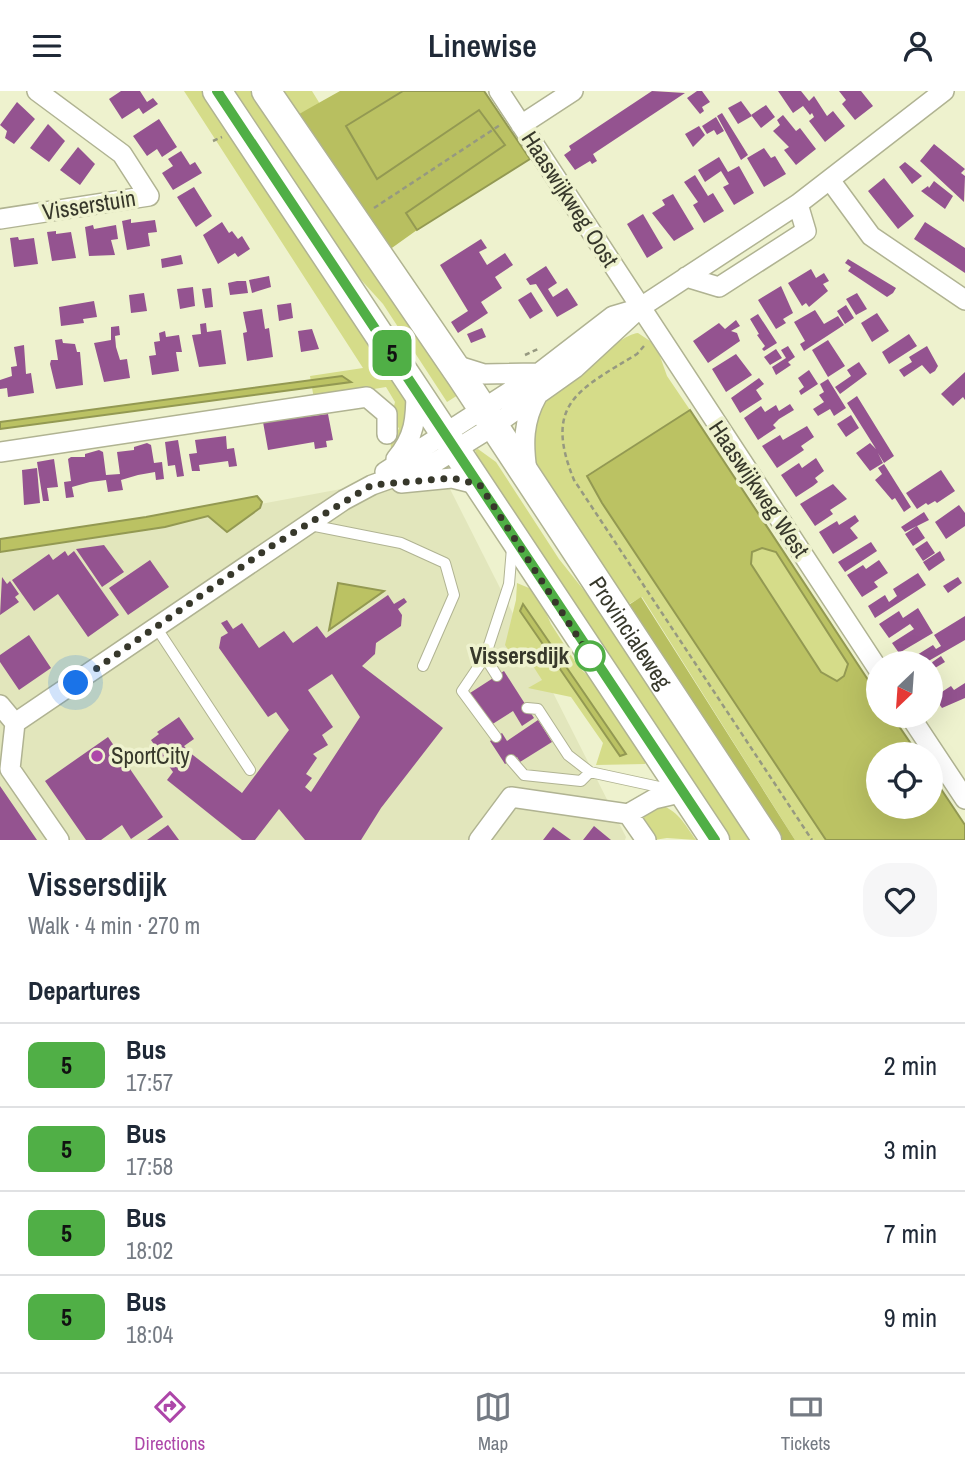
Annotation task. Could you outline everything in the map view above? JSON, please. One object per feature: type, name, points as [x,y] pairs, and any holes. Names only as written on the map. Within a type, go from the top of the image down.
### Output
[{"type":"main road","name":"Provincialeweg","points":[[216,91],[415,387],[445,445],[480,485],[715,840]]},
{"type":"main road","name":"Provincialeweg","points":[[266,91],[452,364],[767,840]]},
{"type":"street","name":"Visserstuin","points":[[0,219],[149,196],[122,154],[37,91]]},
{"type":"street","name":"Haaswijkweg Oost","points":[[499,91],[514,123],[641,307]]},
{"type":"street","points":[[514,123],[573,91]]},
{"type":"street","points":[[15,723],[306,524],[379,479],[445,445],[487,419],[537,395],[575,368],[641,307],[686,278],[719,287],[806,231],[798,204],[944,91]]},
{"type":"street","points":[[830,180],[871,236],[965,300]]},
{"type":"street","points":[[487,419],[538,373],[613,316],[641,307]]},
{"type":"street","name":"Haaswijkweg West","points":[[641,307],[655,333],[866,651]]},
{"type":"street","points":[[452,364],[484,375],[538,373]]},
{"type":"street","points":[[379,479],[409,445],[416,423],[415,387]]},
{"type":"street","points":[[529,483],[523,442],[528,411],[537,395]]},
{"type":"street","points":[[0,452],[367,397],[387,414],[387,434]]},
{"type":"street","points":[[379,479],[452,478],[480,485]]},
{"type":"street","points":[[0,705],[15,723],[10,769],[59,840]]},
{"type":"street","points":[[918,728],[965,799]]},
{"type":"street","points":[[479,840],[512,797],[628,814],[654,799],[684,792]]},
{"type":"street","points":[[628,814],[646,840]]},
{"type":"lane","points":[[306,524],[401,543],[445,563],[454,594],[423,666]]},
{"type":"lane","points":[[496,737],[462,691],[485,657],[509,584],[514,537]]},
{"type":"lane","points":[[156,627],[250,770]]},
{"type":"lane","points":[[485,657],[497,676]]},
{"type":"lane","points":[[527,708],[538,709],[568,755],[590,772],[684,792]]},
{"type":"lane","points":[[511,760],[524,775],[581,781],[590,772]]},
{"type":"path","points":[[371,210],[488,133],[514,123]]},
{"type":"path","points":[[655,333],[637,354],[581,388],[563,420],[561,442],[565,458],[574,480],[812,840]]},
{"type":"path","points":[[524,355],[549,345]]},
{"type":"shaded area","points":[[184,91],[214,91],[411,407],[404,430],[391,449],[390,435],[399,429],[392,414],[395,402],[386,387],[314,399],[310,376],[363,368]]},
{"type":"shaded area","points":[[234,91],[260,91],[458,395],[447,402],[383,304],[344,261]]},
{"type":"shaded area","points":[[284,91],[312,91],[320,104],[299,114]]},
{"type":"shaded area","points":[[340,91],[403,91],[346,126],[479,110],[505,145],[406,213],[417,230],[389,250],[299,114]]},
{"type":"shaded area","points":[[403,91],[484,91],[530,159],[417,230],[406,213],[505,145],[479,110],[377,179],[346,126]]},
{"type":"shaded area","points":[[638,333],[656,345],[667,376],[690,410],[587,475],[826,840],[795,840],[642,597],[627,605],[534,459],[533,417],[542,405],[604,352]]},
{"type":"shaded area","points":[[342,376],[351,382],[0,429],[0,422]]},
{"type":"shaded area","points":[[690,410],[866,677],[866,728],[900,728],[910,742],[866,742],[866,819],[943,819],[943,792],[965,825],[965,840],[826,840],[602,503],[587,476]],"holes":[[[762,548],[776,552],[848,664],[844,676],[837,681],[821,672],[751,564],[752,552]]]},
{"type":"shaded area","points":[[478,449],[496,462],[559,559],[605,617],[753,840],[727,840],[480,464],[475,450]]},
{"type":"shaded area","points":[[357,486],[450,489],[626,837],[625,840],[0,840],[0,553]]},
{"type":"shaded area","points":[[257,496],[262,502],[260,508],[227,532],[208,516],[165,527],[0,552],[0,539],[146,517]]},
{"type":"shaded area","points":[[762,548],[776,552],[848,664],[844,676],[837,681],[821,672],[751,564],[752,552]]},
{"type":"shaded area","points":[[338,583],[384,591],[329,630]]},
{"type":"shaded area","points":[[517,583],[536,591],[551,624],[578,666],[600,688],[647,760],[645,764],[596,765],[603,743],[571,697],[528,688],[542,680],[524,652],[512,656],[505,645],[516,600]]},
{"type":"shaded area","points":[[641,597],[795,840],[777,840],[627,606]]},
{"type":"shaded area","points":[[523,604],[626,754],[620,756],[520,611]]},
{"type":"shaded area","points":[[658,805],[675,813],[696,840],[654,840],[644,824],[644,815]]},
{"type":"building","points":[[121,91],[140,91],[147,102],[153,98],[158,104],[143,114],[139,108],[122,119],[109,99]]},
{"type":"building","points":[[652,91],[685,93],[593,154],[597,161],[592,164],[590,161],[575,170],[564,155],[571,150],[569,146]]},
{"type":"building","points":[[697,91],[702,91],[710,102],[702,107],[704,111],[700,114],[687,98]]},
{"type":"building","points":[[778,91],[801,91],[809,101],[814,96],[827,116],[833,111],[845,126],[825,142],[809,121],[814,117],[812,113],[810,115],[803,106],[793,113]]},
{"type":"building","points":[[839,91],[861,91],[873,106],[855,120],[842,104],[846,100]]},
{"type":"building","points":[[741,101],[752,116],[738,124],[728,108]]},
{"type":"building","points":[[17,102],[35,119],[14,144],[5,138],[7,131],[0,125]]},
{"type":"building","points":[[766,105],[775,117],[761,128],[751,115]]},
{"type":"building","points":[[722,113],[748,155],[741,160],[717,116]]},
{"type":"building","points":[[783,115],[796,131],[800,128],[816,149],[796,165],[784,150],[789,147],[773,131],[780,125],[777,120]]},
{"type":"building","points":[[716,117],[724,131],[717,135],[714,130],[707,134],[702,126]]},
{"type":"building","points":[[159,119],[177,147],[162,157],[157,149],[147,156],[133,136]]},
{"type":"building","points":[[48,124],[65,141],[49,162],[30,148]]},
{"type":"building","points":[[699,126],[705,135],[693,147],[685,134]]},
{"type":"building","points":[[934,144],[965,169],[961,173],[965,176],[964,202],[920,161]]},
{"type":"building","points":[[78,147],[95,164],[80,185],[60,170]]},
{"type":"building","points":[[764,148],[771,158],[775,156],[786,174],[764,187],[747,158]]},
{"type":"building","points":[[181,151],[190,165],[195,162],[202,173],[173,190],[162,173],[173,166],[168,159]]},
{"type":"building","points":[[719,157],[728,172],[739,166],[754,193],[734,205],[723,187],[729,184],[721,171],[705,182],[698,170]]},
{"type":"building","points":[[905,162],[922,176],[912,184],[899,167]]},
{"type":"building","points":[[695,175],[708,196],[713,193],[724,211],[704,223],[693,205],[698,202],[684,182]]},
{"type":"building","points":[[884,178],[914,216],[898,229],[868,191]]},
{"type":"building","points":[[934,181],[953,196],[945,209],[921,191],[928,186],[929,188]]},
{"type":"building","points":[[194,187],[212,216],[196,227],[177,197]]},
{"type":"building","points":[[673,194],[694,229],[674,241],[652,213],[665,205],[662,200]]},
{"type":"building","points":[[643,214],[663,248],[647,258],[627,224]]},
{"type":"building","points":[[131,219],[131,223],[155,220],[157,232],[148,233],[150,246],[127,250],[122,221]]},
{"type":"building","points":[[222,222],[229,233],[232,231],[238,239],[242,236],[250,249],[238,257],[235,253],[218,264],[203,235]]},
{"type":"building","points":[[925,222],[965,248],[965,273],[914,239]]},
{"type":"building","points":[[93,225],[94,229],[116,225],[118,239],[111,240],[115,255],[89,256],[85,227]]},
{"type":"building","points":[[56,231],[56,234],[71,232],[76,258],[52,261],[47,232]]},
{"type":"building","points":[[18,237],[19,240],[34,238],[38,264],[14,267],[10,238]]},
{"type":"building","points":[[481,239],[487,248],[479,252],[487,265],[505,253],[513,265],[495,277],[502,288],[481,302],[488,313],[458,333],[451,322],[468,311],[440,265]]},
{"type":"building","points":[[181,255],[183,264],[162,268],[161,259]]},
{"type":"building","points":[[848,259],[896,288],[893,293],[887,297],[848,271],[851,267],[845,263]]},
{"type":"building","points":[[546,266],[557,283],[548,289],[553,297],[567,288],[578,305],[557,317],[536,284],[530,285],[526,279]]},
{"type":"building","points":[[811,269],[816,278],[824,273],[829,281],[823,284],[828,291],[809,307],[806,303],[802,306],[788,283]]},
{"type":"building","points":[[269,276],[271,287],[252,293],[249,280]]},
{"type":"building","points":[[246,281],[248,293],[230,295],[228,283]]},
{"type":"building","points":[[781,286],[793,313],[783,319],[786,323],[776,329],[758,300]]},
{"type":"building","points":[[193,287],[195,306],[180,309],[177,289]]},
{"type":"building","points":[[211,288],[213,307],[205,308],[202,289]]},
{"type":"building","points":[[531,292],[543,311],[530,319],[518,300]]},
{"type":"building","points":[[144,293],[147,311],[131,313],[129,295]]},
{"type":"building","points":[[857,293],[867,309],[856,315],[846,299]]},
{"type":"building","points":[[94,301],[97,317],[83,319],[84,323],[61,326],[59,307]]},
{"type":"building","points":[[291,303],[293,318],[279,321],[277,305]]},
{"type":"building","points":[[846,305],[854,318],[845,324],[837,311]]},
{"type":"building","points":[[262,309],[265,329],[269,328],[273,357],[247,361],[243,333],[247,332],[243,312]]},
{"type":"building","points":[[815,310],[824,324],[838,316],[844,325],[804,351],[800,344],[805,341],[794,322]]},
{"type":"building","points":[[877,313],[889,331],[872,342],[861,323]]},
{"type":"building","points":[[758,314],[777,343],[764,351],[762,349],[765,346],[750,319]]},
{"type":"building","points":[[736,320],[740,326],[731,331],[737,333],[740,341],[708,363],[693,341],[719,323],[725,329]]},
{"type":"building","points":[[206,323],[207,332],[221,330],[226,364],[199,367],[192,335],[201,334],[200,324]]},
{"type":"building","points":[[119,326],[120,335],[115,336],[116,347],[120,360],[127,359],[130,378],[104,382],[94,343],[111,340],[111,327]]},
{"type":"building","points":[[482,328],[486,337],[471,343],[467,334]]},
{"type":"building","points":[[312,329],[319,349],[301,352],[298,331]]},
{"type":"building","points":[[165,331],[166,337],[179,335],[182,352],[176,352],[179,371],[152,375],[149,356],[156,355],[154,342],[160,341],[159,333]]},
{"type":"building","points":[[909,334],[917,346],[889,364],[882,352]]},
{"type":"building","points":[[62,339],[63,343],[75,344],[77,352],[80,352],[83,385],[56,389],[50,364],[51,360],[58,360],[55,340]]},
{"type":"building","points":[[828,340],[845,366],[828,377],[812,350]]},
{"type":"building","points":[[24,345],[26,374],[31,373],[34,393],[8,397],[7,388],[0,389],[0,380],[12,376],[11,367],[17,366],[14,347]]},
{"type":"building","points":[[788,346],[795,357],[788,362],[791,365],[776,375],[772,367],[786,358],[781,350]]},
{"type":"building","points":[[927,346],[938,366],[935,371],[930,374],[922,365],[904,377],[899,370],[912,362],[909,357]]},
{"type":"building","points":[[776,349],[782,358],[770,365],[764,357]]},
{"type":"building","points":[[736,354],[752,375],[726,392],[712,369]]},
{"type":"building","points":[[859,362],[867,374],[840,394],[835,387],[851,376],[847,370]]},
{"type":"building","points":[[809,370],[818,384],[801,395],[799,391],[804,387],[798,378]]},
{"type":"building","points":[[965,372],[965,400],[963,397],[953,406],[941,394]]},
{"type":"building","points":[[759,378],[764,384],[756,390],[762,399],[740,413],[731,398]]},
{"type":"building","points":[[828,379],[846,408],[834,416],[830,409],[818,416],[813,409],[824,402],[819,395],[824,392],[820,384]]},
{"type":"building","points":[[857,396],[894,456],[884,463],[878,453],[883,463],[870,471],[856,453],[870,443],[876,449],[847,403]]},
{"type":"building","points":[[790,404],[794,410],[779,419],[773,425],[776,428],[758,440],[744,418],[761,406],[765,412],[776,405],[779,411]]},
{"type":"building","points":[[328,414],[333,440],[326,441],[327,447],[315,449],[314,442],[268,450],[263,422]]},
{"type":"building","points":[[851,415],[859,428],[846,437],[837,424]]},
{"type":"building","points":[[807,426],[814,437],[801,446],[804,450],[777,468],[762,446],[780,435],[783,440]]},
{"type":"building","points":[[226,436],[227,449],[234,448],[237,466],[229,467],[228,461],[199,465],[200,471],[192,471],[189,454],[197,453],[195,440]]},
{"type":"building","points":[[178,440],[184,476],[177,477],[175,465],[168,466],[165,442]]},
{"type":"building","points":[[147,443],[151,445],[154,463],[162,462],[164,479],[156,480],[155,472],[138,475],[121,480],[123,490],[108,492],[106,480],[90,482],[72,487],[74,497],[66,498],[64,482],[71,481],[68,459],[85,457],[85,454],[99,450],[103,452],[106,475],[120,474],[117,452],[134,450],[134,447]]},
{"type":"building","points":[[816,458],[824,471],[815,478],[818,482],[796,497],[781,475],[799,463],[802,468]]},
{"type":"building","points":[[54,459],[58,487],[47,488],[49,501],[43,501],[37,462]]},
{"type":"building","points":[[884,464],[911,507],[904,512],[895,498],[892,500],[875,480],[882,474],[878,468]]},
{"type":"building","points":[[37,468],[40,503],[24,505],[22,470]]},
{"type":"building","points":[[941,470],[955,491],[937,503],[926,503],[917,509],[906,493]]},
{"type":"building","points":[[833,484],[847,499],[830,510],[833,514],[815,526],[800,504]]},
{"type":"building","points":[[959,505],[965,513],[965,526],[946,539],[935,522]]},
{"type":"building","points":[[924,512],[929,520],[905,532],[901,527]]},
{"type":"building","points":[[855,515],[859,521],[850,528],[858,538],[833,554],[819,532],[837,521],[839,525]]},
{"type":"building","points":[[917,526],[925,538],[913,546],[905,534]]},
{"type":"building","points":[[927,541],[935,553],[923,561],[915,549]]},
{"type":"building","points":[[871,542],[877,551],[845,572],[838,562]]},
{"type":"building","points":[[104,545],[124,572],[102,587],[76,549]]},
{"type":"building","points":[[65,551],[68,556],[74,551],[119,615],[88,637],[58,594],[34,611],[12,580],[49,554],[53,560]]},
{"type":"building","points":[[940,551],[945,560],[929,571],[923,562]]},
{"type":"building","points":[[150,560],[169,587],[128,615],[109,588]]},
{"type":"building","points":[[879,560],[888,573],[874,582],[878,587],[862,597],[847,575],[863,565],[866,569]]},
{"type":"building","points":[[918,573],[926,585],[875,618],[868,606],[885,595],[889,602],[897,596],[893,589]]},
{"type":"building","points":[[2,577],[7,584],[10,581],[19,594],[15,597],[19,602],[0,615]]},
{"type":"building","points":[[958,577],[962,583],[948,593],[943,586]]},
{"type":"building","points":[[388,595],[394,604],[404,598],[407,602],[398,609],[402,615],[401,626],[376,643],[375,654],[362,666],[443,728],[381,808],[361,840],[305,840],[279,809],[255,840],[242,840],[167,780],[173,772],[151,740],[159,734],[157,732],[179,717],[194,739],[184,746],[242,793],[289,730],[276,712],[268,717],[219,648],[221,637],[228,633],[221,623],[227,620],[233,629],[242,623],[259,648],[284,631],[293,643],[317,626],[326,638]],"holes":[[[332,674],[360,717],[311,792],[305,787],[312,778],[306,774],[317,758],[313,754],[328,745],[322,735],[333,727],[308,690]]]},
{"type":"building","points":[[918,608],[933,633],[902,651],[898,651],[892,643],[914,629],[910,624],[889,638],[879,624],[899,611],[903,618]]},
{"type":"building","points":[[965,616],[965,640],[943,653],[923,651],[933,645],[936,649],[941,646],[934,635]]},
{"type":"building","points":[[29,635],[51,668],[19,690],[0,662],[0,655]]},
{"type":"building","points":[[504,671],[534,718],[522,726],[513,711],[491,725],[470,693]]},
{"type":"building","points":[[965,683],[965,698],[943,708],[943,691],[951,686],[954,690]]},
{"type":"building","points":[[538,720],[552,742],[520,762],[517,757],[505,764],[490,741],[502,733],[507,741]]},
{"type":"building","points":[[108,737],[163,817],[131,839],[122,825],[101,840],[86,840],[45,781]]},
{"type":"building","points":[[0,786],[37,840],[0,840]]},
{"type":"building","points":[[168,825],[179,840],[147,840]]},
{"type":"building","points":[[594,826],[611,840],[583,840]]},
{"type":"building","points":[[553,827],[571,840],[543,840]]},
{"type":"bus line","name":"5","points":[[217,91],[435,415],[590,655],[715,840]]},
{"type":"place","name":"Vissersdijk","points":[[590,656]]},
{"type":"place","name":"SportCity","points":[[97,756]]},
{"type":"route","points":[[76,683],[270,547],[344,500],[372,485],[452,478],[480,485],[590,656]]}]
